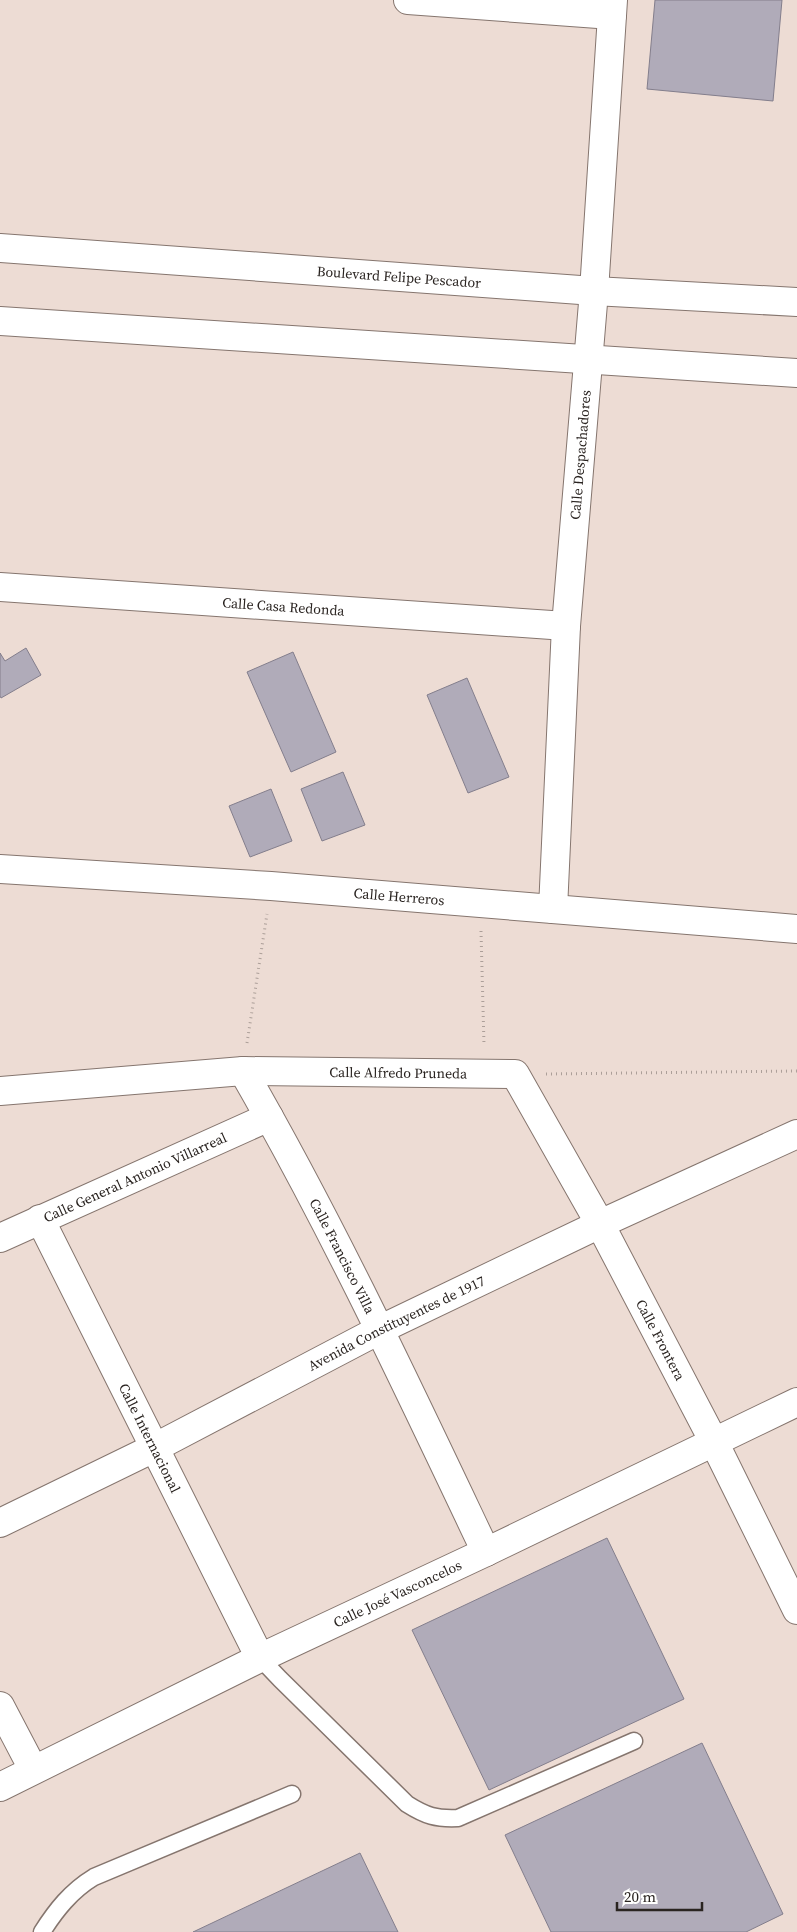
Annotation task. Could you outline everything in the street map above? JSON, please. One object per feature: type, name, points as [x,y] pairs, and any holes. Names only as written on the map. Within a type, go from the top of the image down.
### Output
[{"type":"street","points":[[408,0],[613,8]]},
{"type":"street","name":"Calle Despachadores","points":[[553,909],[566,626],[594,291],[613,8]]},
{"type":"street","name":"Boulevard Felipe Pescador","points":[[0,248],[594,291],[797,302]]},
{"type":"street","points":[[0,321],[797,374]]},
{"type":"street","name":"Calle Casa Redonda","points":[[0,587],[566,626]]},
{"type":"street","name":"Calle Herreros","points":[[0,869],[272,886],[797,929]]},
{"type":"street","name":"Calle Alfredo Pruneda","points":[[0,1091],[243,1071],[515,1074]]},
{"type":"street","name":"Calle Francisco Villa","points":[[243,1071],[381,1330],[486,1552]]},
{"type":"street","name":"Calle Frontera","points":[[515,1074],[600,1224],[714,1442],[797,1610]]},
{"type":"street","name":"Calle General Antonio Villarreal","points":[[0,1238],[269,1117]]},
{"type":"street","name":"Avenida Constituyentes de 1917","points":[[0,1523],[154,1448],[381,1330],[600,1224],[797,1134]]},
{"type":"street","name":"Calle Internacional","points":[[40,1219],[260,1658]]},
{"type":"street","name":"Calle José Vasconcelos","points":[[0,1787],[260,1658],[486,1552],[797,1402]]},
{"type":"street","points":[[0,1706],[33,1769]]},
{"type":"lane","points":[[260,1658],[407,1804],[425,1814],[440,1819],[458,1818],[634,1741]]},
{"type":"lane","points":[[42,1932],[67,1898],[79,1886],[94,1877],[292,1794]]},
{"type":"path","points":[[243,1071],[272,886]]},
{"type":"path","points":[[481,903],[484,1073]]},
{"type":"path","points":[[515,1074],[797,1071]]},
{"type":"building","points":[[655,0],[782,0],[773,101],[647,89]]},
{"type":"building","points":[[26,648],[41,675],[1,698],[0,653],[5,661]]},
{"type":"building","points":[[293,652],[336,752],[291,772],[247,672]]},
{"type":"building","points":[[467,678],[509,777],[468,793],[427,695]]},
{"type":"building","points":[[343,772],[365,825],[322,841],[301,789]]},
{"type":"building","points":[[271,789],[292,841],[250,857],[229,806]]},
{"type":"building","points":[[607,1538],[684,1699],[489,1790],[412,1630]]},
{"type":"building","points":[[702,1743],[783,1914],[746,1932],[551,1932],[505,1835]]},
{"type":"building","points":[[360,1853],[398,1932],[193,1932]]}]
